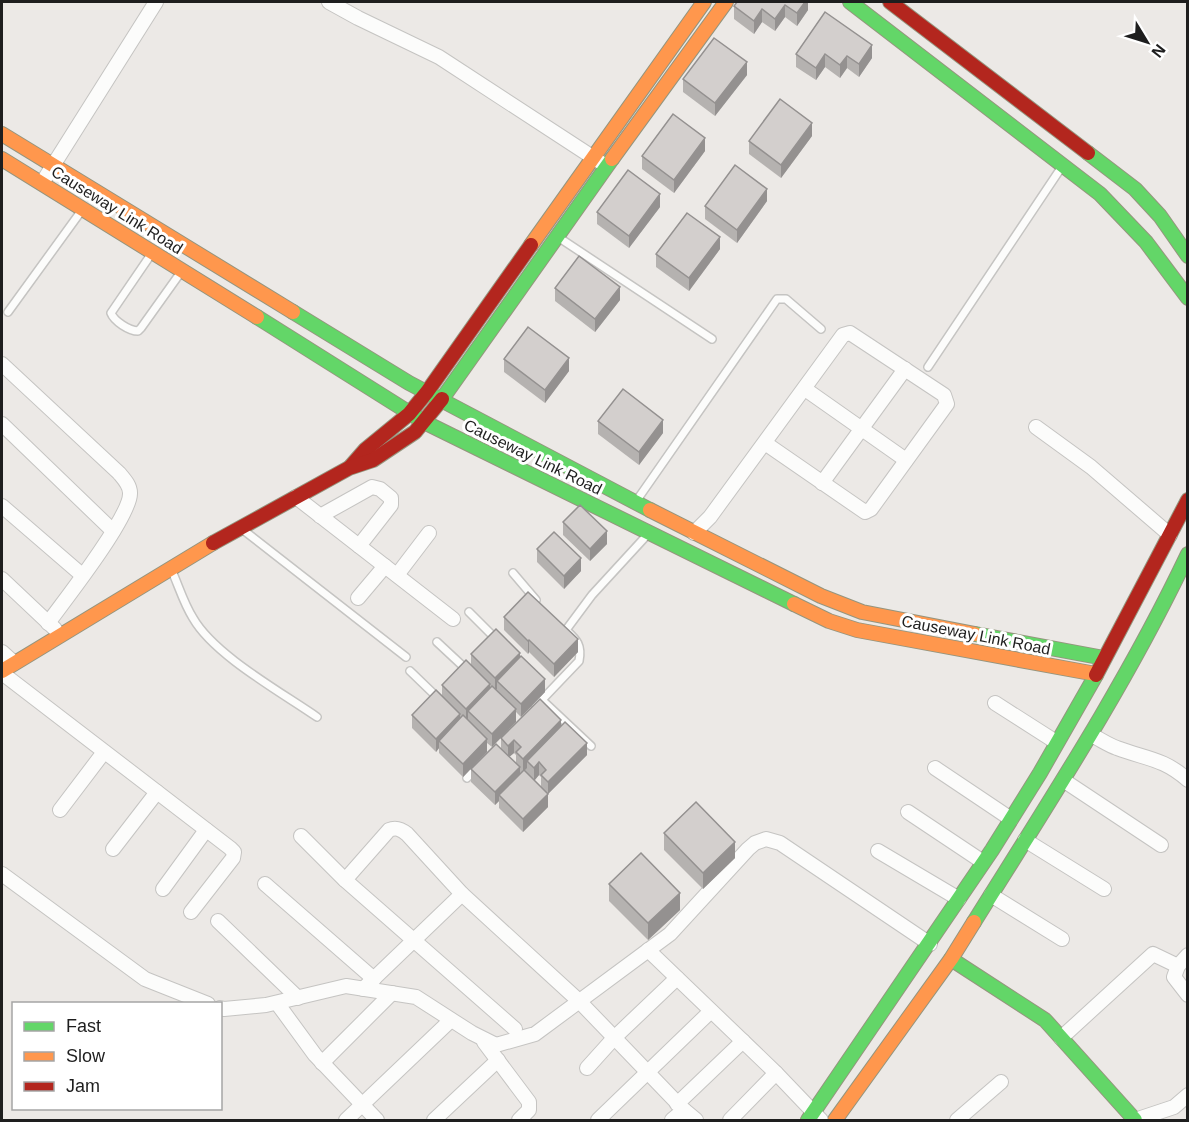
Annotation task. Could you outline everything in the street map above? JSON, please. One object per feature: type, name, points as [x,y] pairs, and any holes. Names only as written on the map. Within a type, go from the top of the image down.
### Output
[{"type":"main road","points":[[349,468],[365,450],[409,414],[427,392],[704,2]]},
{"type":"main road","points":[[2,672],[240,527],[349,468],[373,460],[404,441],[424,422],[442,399],[556,236],[726,2]]},
{"type":"main road","points":[[850,2],[1062,166],[1086,181],[1121,212],[1155,249],[1188,298]]},
{"type":"main road","points":[[890,2],[1135,189],[1160,216],[1188,256]]},
{"type":"main road","name":"Causeway Link Road","points":[[2,134],[410,383],[694,533],[821,596],[862,612],[1104,658]]},
{"type":"main road","name":"Causeway Link Road","points":[[2,159],[153,251],[409,414],[830,621],[857,630],[1096,674]]},
{"type":"main road","points":[[814,1118],[1011,819],[1096,674],[1188,500]]},
{"type":"main road","points":[[835,1120],[951,959],[1063,780],[1119,689],[1188,554]]},
{"type":"main road","points":[[951,959],[1045,1020],[1135,1120]]},
{"type":"street","points":[[42,183],[156,2]]},
{"type":"street","points":[[329,2],[439,57],[607,165]]},
{"type":"street","points":[[348,13],[358,2]]},
{"type":"street","points":[[694,533],[711,517],[765,442],[805,389],[843,335],[850,333],[905,369],[944,395],[947,404],[872,510],[865,512],[765,442]]},
{"type":"street","points":[[2,364],[119,473],[128,483],[131,491],[129,503],[113,531],[48,623]]},
{"type":"street","points":[[822,483],[905,369]]},
{"type":"street","points":[[805,389],[906,460]]},
{"type":"street","points":[[2,424],[113,531]]},
{"type":"street","points":[[1036,427],[1091,467],[1170,535]]},
{"type":"street","points":[[320,516],[372,487],[380,489],[391,498],[391,505],[359,546]]},
{"type":"street","points":[[296,496],[453,619]]},
{"type":"street","points":[[2,506],[82,575]]},
{"type":"street","points":[[397,575],[429,533]]},
{"type":"street","points":[[358,598],[385,566]]},
{"type":"street","points":[[2,579],[61,635]]},
{"type":"street","points":[[2,652],[14,663]]},
{"type":"street","points":[[2,672],[234,852],[233,858],[191,912]]},
{"type":"street","points":[[995,703],[1056,742]]},
{"type":"street","points":[[1091,735],[1115,747],[1162,762],[1174,768],[1188,780]]},
{"type":"street","points":[[60,810],[104,752]]},
{"type":"street","points":[[935,768],[1011,819]]},
{"type":"street","points":[[1063,780],[1161,845]]},
{"type":"street","points":[[113,849],[157,792]]},
{"type":"street","points":[[908,812],[983,862]]},
{"type":"street","points":[[345,880],[389,830],[394,828],[407,834],[462,894],[579,1001],[680,1107],[696,1120]]},
{"type":"street","points":[[163,889],[206,830]]},
{"type":"street","points":[[301,836],[345,880],[514,1029]]},
{"type":"street","points":[[222,1009],[277,1003],[346,986],[416,997],[496,1046],[535,1034],[670,934],[748,849],[755,843],[766,839],[780,843],[930,944]]},
{"type":"street","points":[[1025,840],[1104,889]]},
{"type":"street","points":[[878,851],[959,899]]},
{"type":"street","points":[[2,874],[145,979],[203,1002]]},
{"type":"street","points":[[265,884],[374,979]]},
{"type":"street","points":[[363,989],[462,894]]},
{"type":"street","points":[[991,895],[1062,939]]},
{"type":"street","points":[[218,921],[298,998]]},
{"type":"street","points":[[648,950],[776,1073],[814,1118]]},
{"type":"street","points":[[1061,1038],[1153,954],[1178,966]]},
{"type":"street","points":[[1188,956],[1178,966],[1174,977],[1188,994]]},
{"type":"street","points":[[587,1068],[614,1038],[677,978]]},
{"type":"street","points":[[322,1063],[392,993]]},
{"type":"street","points":[[277,1003],[322,1063],[377,1120]]},
{"type":"street","points":[[597,1120],[711,1011]]},
{"type":"street","points":[[346,1120],[451,1020]]},
{"type":"street","points":[[481,1038],[529,1102],[529,1110],[519,1120]]},
{"type":"street","points":[[672,1120],[680,1107],[743,1041]]},
{"type":"street","points":[[434,1120],[498,1060]]},
{"type":"street","points":[[730,1120],[776,1073]]},
{"type":"street","points":[[957,1120],[1001,1082]]},
{"type":"street","points":[[1135,1120],[1174,1107],[1188,1095]]},
{"type":"lane","points":[[928,367],[1062,166]]},
{"type":"lane","points":[[8,312],[84,208]]},
{"type":"lane","points":[[542,228],[712,339]]},
{"type":"lane","points":[[153,251],[111,313],[112,317],[133,332],[138,332],[182,270]]},
{"type":"lane","points":[[636,502],[777,299],[786,299],[821,329]]},
{"type":"lane","points":[[240,527],[406,657]]},
{"type":"lane","points":[[566,630],[592,595],[650,532]]},
{"type":"lane","points":[[171,569],[193,619],[207,637],[228,657],[317,717]]},
{"type":"lane","points":[[513,573],[541,605]]},
{"type":"lane","points":[[525,605],[532,597]]},
{"type":"lane","points":[[469,612],[502,645]]},
{"type":"lane","points":[[527,715],[579,661],[581,651],[576,640],[558,621]]},
{"type":"lane","points":[[487,645],[502,629]]},
{"type":"lane","points":[[437,642],[473,676]]},
{"type":"lane","points":[[458,675],[472,661]]},
{"type":"lane","points":[[410,672],[445,705]]},
{"type":"lane","points":[[543,683],[551,690]]},
{"type":"lane","points":[[431,704],[444,690]]},
{"type":"lane","points":[[542,700],[591,746]]},
{"type":"lane","points":[[467,778],[480,765]]},
{"type":"building","points":[[737,2],[805,2],[797,13],[785,5],[775,19],[762,9],[754,21],[734,6]]},
{"type":"building","points":[[825,12],[872,45],[859,64],[847,56],[840,65],[825,54],[816,68],[796,54]]},
{"type":"building","points":[[714,38],[747,62],[715,103],[683,79]]},
{"type":"building","points":[[780,99],[812,123],[781,165],[749,141]]},
{"type":"building","points":[[673,114],[705,138],[674,180],[642,156]]},
{"type":"building","points":[[735,165],[767,189],[737,230],[705,206]]},
{"type":"building","points":[[628,170],[660,194],[629,236],[597,212]]},
{"type":"building","points":[[687,213],[720,237],[689,278],[656,254]]},
{"type":"building","points":[[579,256],[620,287],[595,319],[555,288]]},
{"type":"building","points":[[528,327],[569,358],[545,390],[504,359]]},
{"type":"building","points":[[623,389],[663,420],[639,452],[598,421]]},
{"type":"building","points":[[580,505],[607,531],[590,549],[563,522]]},
{"type":"building","points":[[554,532],[581,558],[564,576],[537,549]]},
{"type":"building","points":[[528,592],[578,639],[554,664],[504,617]]},
{"type":"building","points":[[496,629],[520,653],[495,678],[471,654]]},
{"type":"building","points":[[521,656],[545,679],[521,704],[497,681]]},
{"type":"building","points":[[466,660],[490,684],[466,709],[442,685]]},
{"type":"building","points":[[492,686],[516,709],[492,734],[468,711]]},
{"type":"building","points":[[436,690],[460,714],[436,739],[412,715]]},
{"type":"building","points":[[540,699],[561,720],[523,759],[516,752],[521,747],[514,740],[508,746],[501,738]]},
{"type":"building","points":[[463,715],[487,739],[463,764],[439,741]]},
{"type":"building","points":[[565,722],[587,743],[548,782],[541,775],[546,770],[539,762],[534,768],[527,761]]},
{"type":"building","points":[[496,744],[520,767],[495,792],[471,769]]},
{"type":"building","points":[[524,770],[548,794],[523,819],[499,795]]},
{"type":"building","points":[[696,802],[735,842],[703,873],[664,833]]},
{"type":"building","points":[[641,853],[680,893],[648,923],[609,884]]},
{"type":"traffic: fast","points":[[850,2],[1100,194],[1146,242],[1188,298]]},
{"type":"traffic: fast","points":[[1088,153],[1135,189],[1160,216],[1188,256]]},
{"type":"traffic: fast","points":[[442,399],[612,159]]},
{"type":"traffic: fast","points":[[293,312],[409,383],[650,510]]},
{"type":"traffic: fast","points":[[257,317],[424,422],[794,604]]},
{"type":"traffic: fast","points":[[974,922],[1059,787],[1113,695],[1188,554]]},
{"type":"traffic: fast","points":[[975,634],[1104,658]]},
{"type":"traffic: fast","points":[[808,1120],[992,850],[1040,773],[1096,675]]},
{"type":"traffic: fast","points":[[951,959],[1045,1020],[1135,1120]]},
{"type":"traffic: slow","points":[[531,245],[704,2]]},
{"type":"traffic: slow","points":[[612,159],[726,2]]},
{"type":"traffic: slow","points":[[2,134],[293,312]]},
{"type":"traffic: slow","points":[[2,159],[257,317]]},
{"type":"traffic: slow","points":[[650,510],[821,596],[862,612],[975,634]]},
{"type":"traffic: slow","points":[[2,671],[213,543]]},
{"type":"traffic: slow","points":[[794,604],[829,621],[857,630],[1096,674]]},
{"type":"traffic: slow","points":[[835,1120],[951,959],[974,922]]},
{"type":"traffic: jam","points":[[890,2],[1088,153]]},
{"type":"traffic: jam","points":[[351,466],[365,450],[409,414],[427,392],[531,245]]},
{"type":"traffic: jam","points":[[213,543],[349,468],[373,460],[415,432],[442,399]]},
{"type":"traffic: jam","points":[[1096,675],[1188,500]]}]
